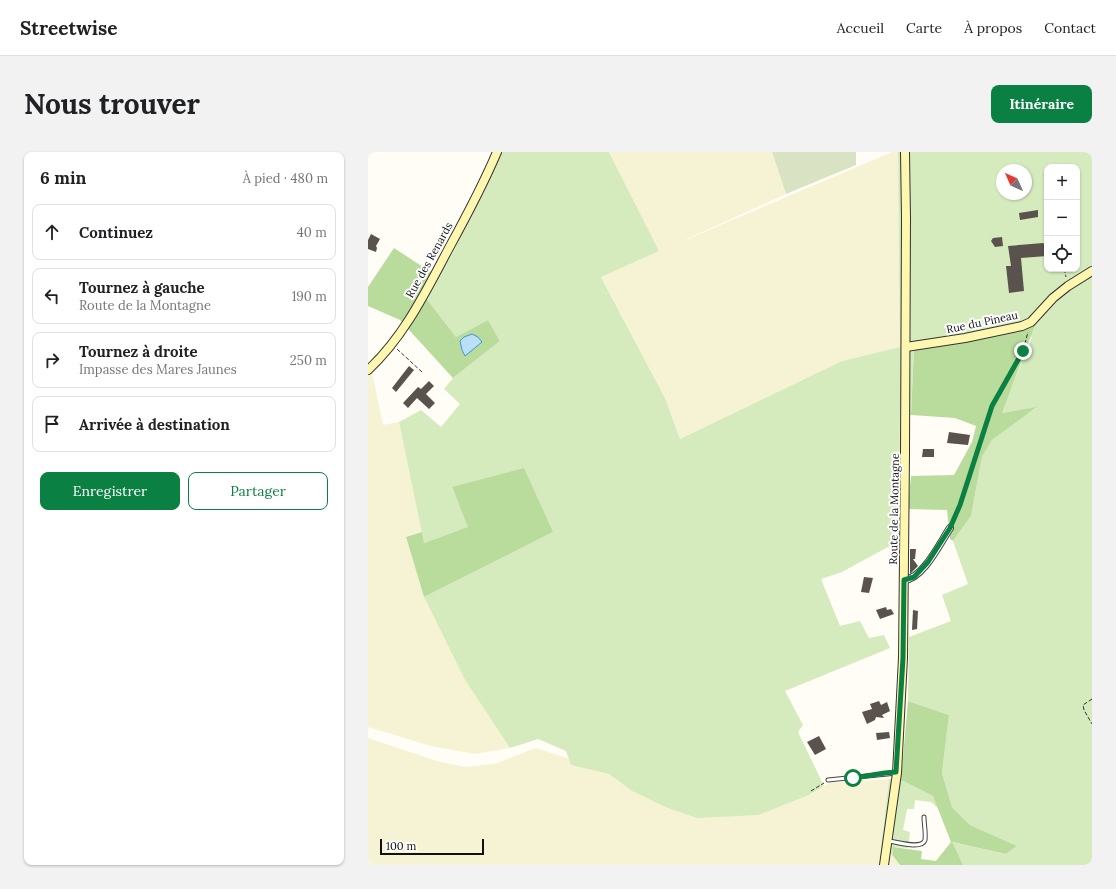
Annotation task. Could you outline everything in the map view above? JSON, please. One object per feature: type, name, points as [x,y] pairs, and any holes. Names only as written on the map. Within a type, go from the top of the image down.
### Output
[{"type":"street","name":"Rue des Renards","points":[[368,370],[392,345],[434,276],[497,152]]},
{"type":"street","name":"Route de la Montagne","points":[[884,865],[896,772],[903,658],[906,347],[905,152]]},
{"type":"street","name":"Rue du Pineau","points":[[906,347],[965,338],[1022,326],[1031,322],[1053,298],[1068,286],[1092,271]]},
{"type":"street","points":[[904,580],[914,577],[928,562],[950,528]]},
{"type":"lane","points":[[828,780],[896,772]]},
{"type":"lane","points":[[887,841],[917,846],[922,844],[925,840],[924,817]]},
{"type":"path","points":[[1065,272],[1068,286]]},
{"type":"path","points":[[950,528],[960,505],[992,406],[1023,351],[1031,322]]},
{"type":"path","points":[[392,345],[422,372]]},
{"type":"path","points":[[1092,699],[1083,705],[1084,710],[1092,724]]},
{"type":"path","points":[[811,791],[828,780]]},
{"type":"shaded area","points":[[609,152],[772,152],[786,194],[676,244],[892,152],[898,152],[901,347],[842,361],[680,439],[665,398],[601,276],[659,251]]},
{"type":"shaded area","points":[[372,372],[383,425],[399,422],[422,532],[406,537],[424,597],[465,680],[510,748],[475,754],[431,746],[368,727],[368,375]]},
{"type":"shaded area","points":[[368,738],[440,762],[466,767],[494,764],[536,748],[570,759],[572,765],[609,774],[632,791],[665,807],[810,795],[829,783],[889,779],[881,847],[893,856],[900,865],[368,865]]},
{"type":"green space","points":[[501,152],[609,152],[659,251],[601,277],[665,398],[680,439],[842,361],[900,347],[898,152],[1092,152],[1092,865],[963,865],[951,842],[1006,854],[1017,846],[970,825],[952,807],[942,773],[949,715],[908,701],[909,637],[951,621],[942,595],[968,584],[953,541],[971,516],[982,457],[992,440],[1036,408],[1001,413],[1032,337],[914,348],[911,415],[900,415],[899,541],[842,572],[821,579],[840,626],[860,621],[869,638],[884,635],[890,648],[785,691],[803,725],[798,732],[824,786],[809,795],[758,815],[697,818],[665,807],[632,791],[609,774],[571,765],[566,751],[538,739],[510,748],[465,680],[424,597],[553,532],[452,488],[469,527],[424,543],[399,422],[421,410],[441,427],[460,404],[444,389],[453,378],[500,341],[488,320],[456,337],[426,298]]},
{"type":"green space","points":[[772,152],[856,152],[856,165],[786,194]]},
{"type":"green space","points":[[394,248],[437,276],[426,298],[456,337],[488,320],[500,341],[453,378],[400,320],[368,306],[368,287]]},
{"type":"green space","points":[[1035,325],[1002,413],[1037,407],[992,440],[982,457],[971,516],[953,541],[950,539],[947,510],[908,509],[911,476],[954,475],[972,442],[976,426],[955,418],[911,415],[914,348],[963,341]]},
{"type":"green space","points":[[524,468],[553,532],[424,597],[406,537],[422,532],[424,543],[468,527],[452,487]]},
{"type":"green space","points":[[908,701],[949,715],[942,773],[952,807],[970,825],[1017,846],[1006,854],[952,842],[963,865],[900,865],[893,856],[893,847],[922,851],[921,859],[936,861],[951,842],[933,796],[901,780]]},
{"type":"green space","points":[[889,779],[901,780],[933,796],[939,809],[931,802],[915,800],[914,809],[907,809],[903,830],[910,832],[908,848],[893,847],[893,856],[881,847]]},
{"type":"water","points":[[472,334],[478,337],[482,342],[465,356],[460,341],[464,337]]},
{"type":"building","points":[[1038,210],[1038,217],[1020,220],[1019,213]]},
{"type":"building","points":[[371,234],[380,239],[376,246],[376,252],[368,249],[368,240]]},
{"type":"building","points":[[1002,237],[1003,246],[995,247],[991,241],[993,238]]},
{"type":"building","points":[[1044,244],[1044,256],[1021,258],[1024,291],[1009,293],[1006,266],[1011,266],[1008,246]]},
{"type":"building","points":[[409,366],[414,370],[396,392],[392,388]]},
{"type":"building","points":[[429,381],[434,386],[426,394],[435,403],[429,409],[417,398],[408,408],[403,403],[418,387],[421,389]]},
{"type":"building","points":[[949,432],[970,435],[968,445],[947,443]]},
{"type":"building","points":[[923,449],[934,449],[934,457],[922,457]]},
{"type":"building","points":[[910,549],[916,549],[915,559],[913,559],[918,566],[910,574]]},
{"type":"building","points":[[864,577],[873,578],[869,593],[861,592]]},
{"type":"building","points":[[886,607],[887,610],[891,609],[894,614],[880,619],[876,610]]},
{"type":"building","points":[[913,610],[918,611],[917,629],[912,630]]},
{"type":"building","points":[[879,701],[881,705],[887,702],[890,711],[882,715],[884,718],[876,717],[875,720],[867,724],[862,712],[872,709],[870,704]]},
{"type":"building","points":[[889,732],[890,738],[877,740],[876,733]]},
{"type":"building","points":[[819,736],[826,749],[815,755],[807,742]]},
{"type":"route","points":[[853,778],[896,772],[899,747],[903,658],[904,580],[914,577],[928,562],[950,528],[960,505],[992,406],[1023,351]]}]
